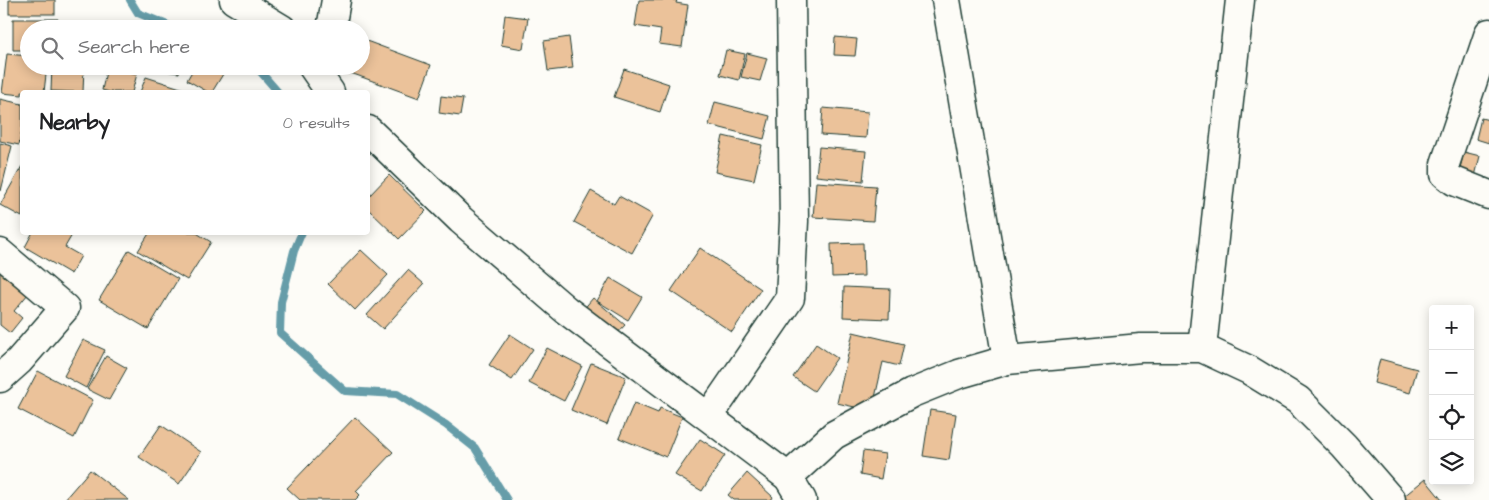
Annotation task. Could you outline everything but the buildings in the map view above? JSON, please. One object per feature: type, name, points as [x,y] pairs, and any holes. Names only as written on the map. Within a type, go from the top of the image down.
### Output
[{"type":"street","points":[[234,0],[267,20]]},
{"type":"street","points":[[332,20],[336,0]]},
{"type":"street","points":[[709,416],[790,298],[794,221],[791,0]]},
{"type":"street","points":[[946,0],[1007,360]]},
{"type":"street","points":[[1202,348],[1240,0]]},
{"type":"street","points":[[1489,33],[1445,164],[1445,174],[1454,181],[1489,195]]},
{"type":"street","points":[[318,75],[329,90]]},
{"type":"street","points":[[370,132],[461,220],[566,310],[788,477],[802,500]]},
{"type":"street","points":[[0,253],[66,308],[19,361],[0,378]]},
{"type":"street","points":[[788,477],[834,435],[912,393],[959,374],[1007,360],[1141,348],[1202,348],[1249,370],[1298,400],[1344,446],[1391,500]]},
{"type":"waterway","points":[[130,0],[138,13],[155,20]]},
{"type":"waterway","points":[[263,75],[276,90]]},
{"type":"waterway","points":[[301,235],[294,251],[281,302],[280,333],[345,391],[397,394],[446,425],[475,448],[507,500]]}]
